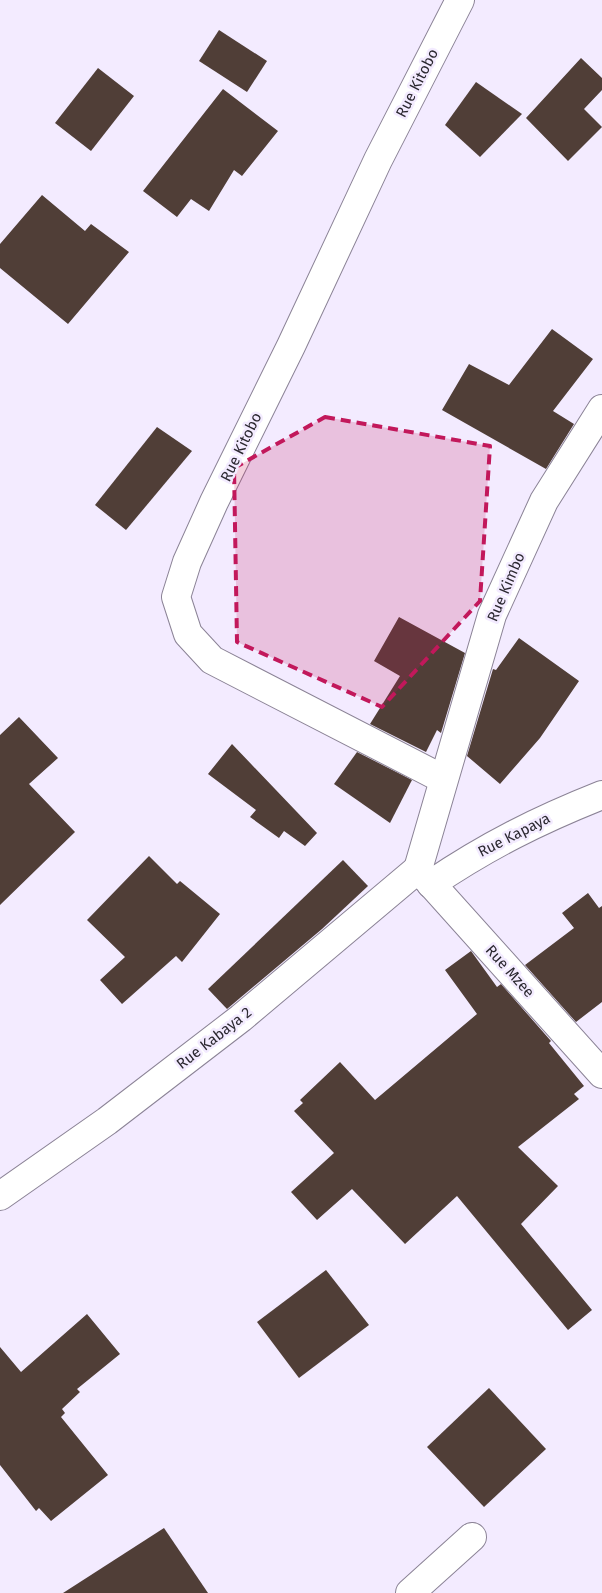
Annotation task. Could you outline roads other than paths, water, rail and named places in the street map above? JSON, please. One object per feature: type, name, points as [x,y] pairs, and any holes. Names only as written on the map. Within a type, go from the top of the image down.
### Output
[{"type":"street","name":"Rue Kitobo","points":[[443,779],[212,660],[188,634],[176,597],[188,562],[214,502],[291,346],[378,160],[460,0]]},
{"type":"street","name":"Rue Kimbo","points":[[424,876],[443,779],[492,615],[544,501],[602,409]]},
{"type":"street","name":"Rue Kapaya","points":[[424,876],[476,853],[536,822],[602,795]]},
{"type":"street","name":"Rue Mzee","points":[[424,876],[602,1074]]},
{"type":"street","name":"Rue Kabaya 2","points":[[0,1196],[107,1121],[424,876]]},
{"type":"street","points":[[410,1593],[472,1537]]}]
